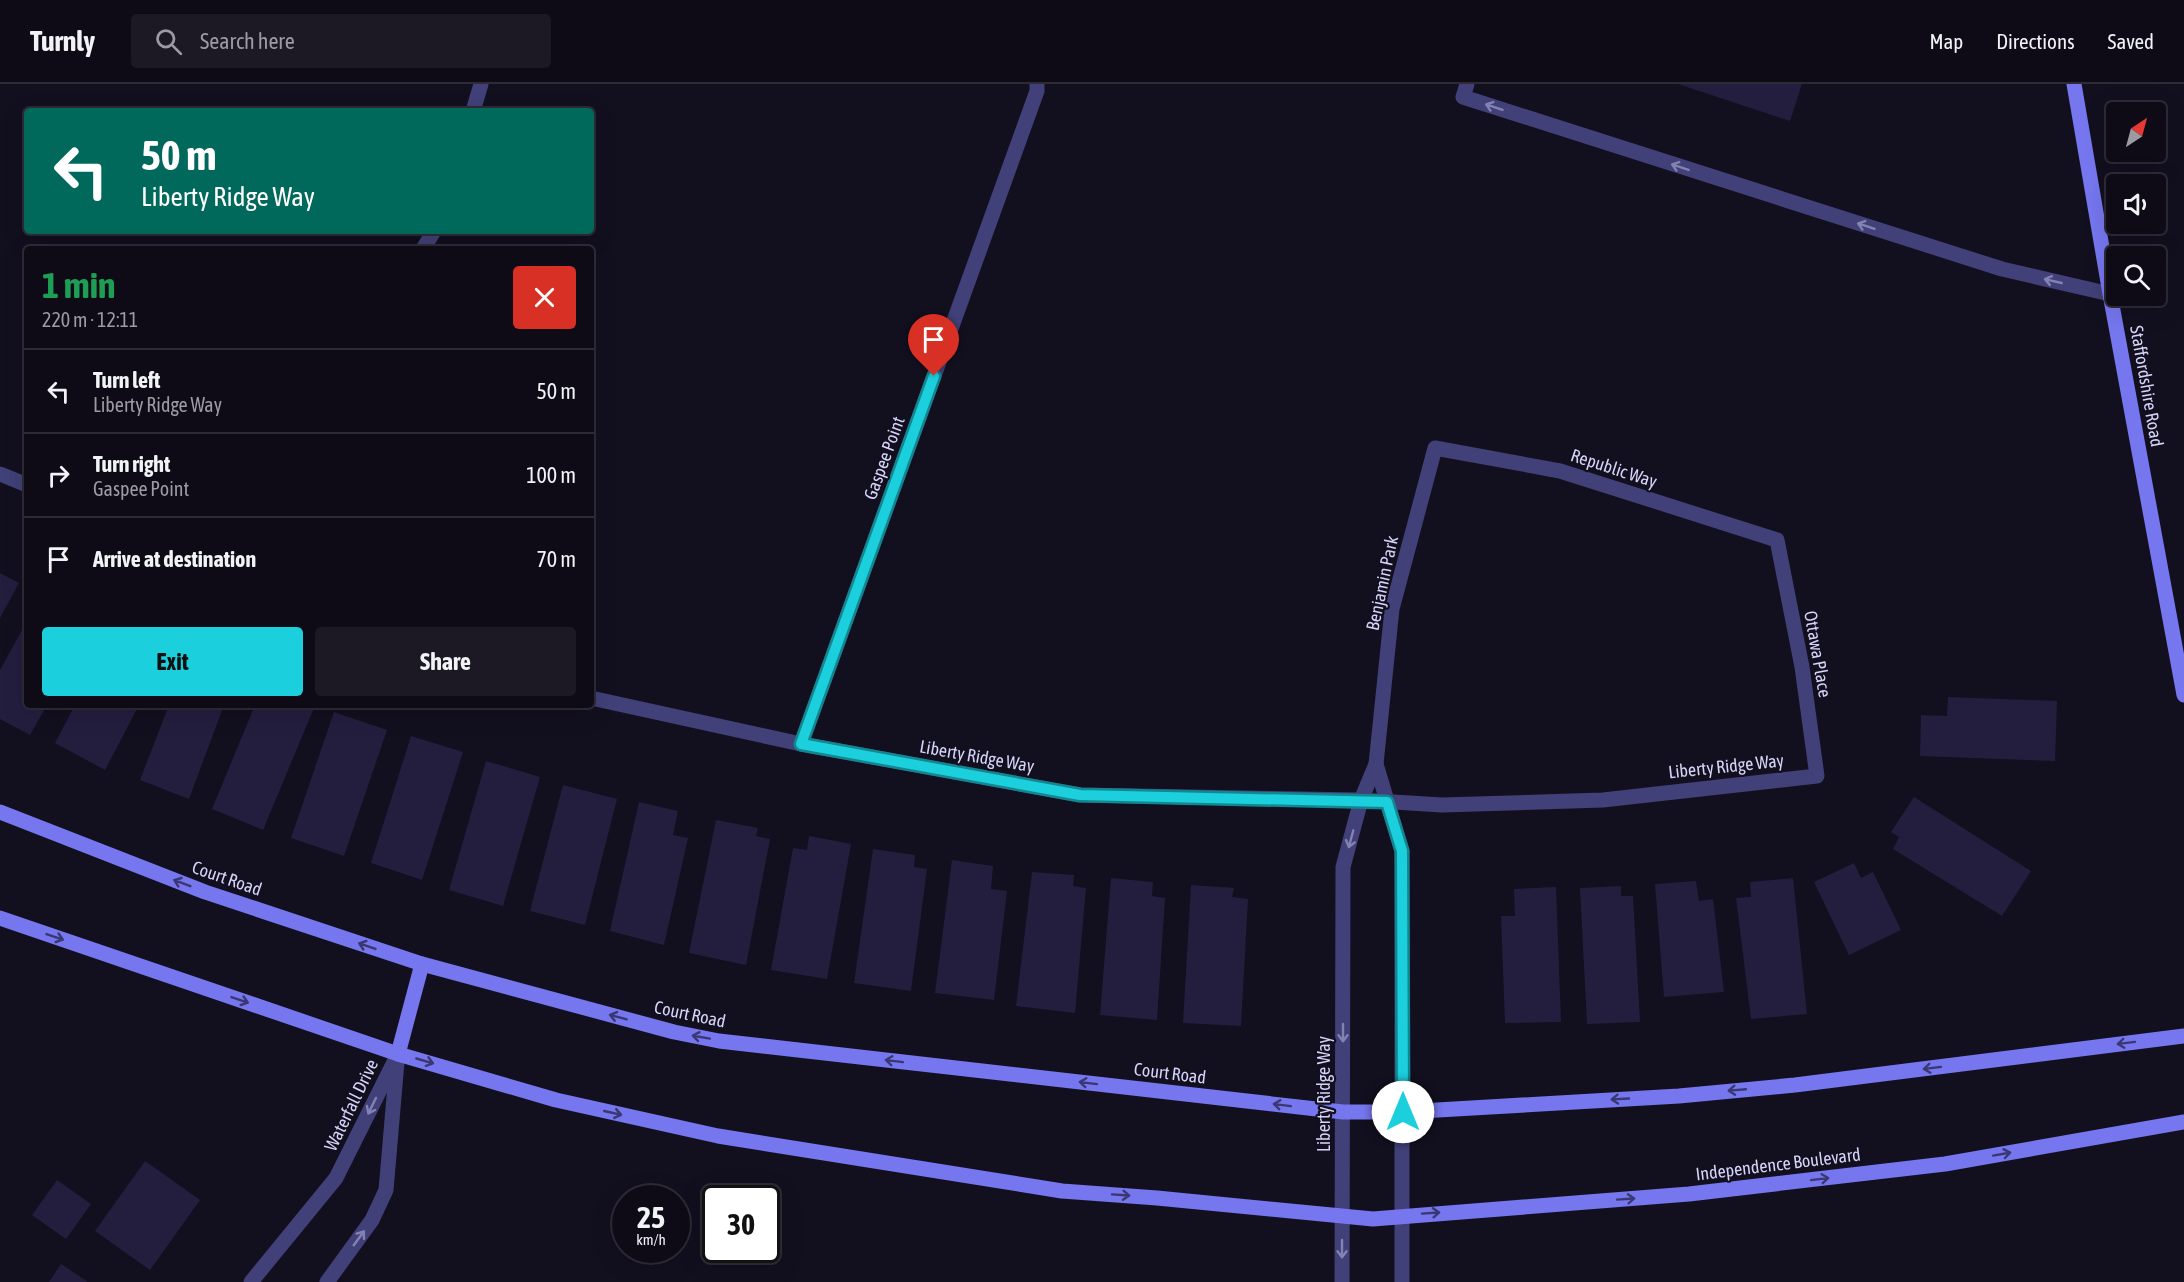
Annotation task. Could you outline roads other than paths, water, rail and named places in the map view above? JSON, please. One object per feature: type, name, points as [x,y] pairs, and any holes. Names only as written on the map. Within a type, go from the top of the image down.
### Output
[{"type":"main road","name":"Staffordshire Road","points":[[2074,84],[2106,271]]},
{"type":"main road","name":"Staffordshire Road","points":[[2112,306],[2184,695]]},
{"type":"main road","name":"Court Road","points":[[0,812],[205,892],[422,964],[674,1032],[719,1041],[1343,1112],[1403,1112]]},
{"type":"main road","points":[[0,918],[398,1053],[556,1100],[718,1136],[1062,1191],[1342,1216]]},
{"type":"main road","points":[[398,1053],[422,964]]},
{"type":"main road","points":[[1403,1112],[1679,1096],[1795,1085],[2184,1036]]},
{"type":"main road","name":"Independence Boulevard","points":[[1342,1216],[1373,1219],[1689,1194],[1945,1164],[2184,1122]]},
{"type":"street","points":[[474,108],[481,84]]},
{"type":"street","name":"Gaspee Point","points":[[801,744],[1037,91],[1037,84]]},
{"type":"street","points":[[1465,91],[2002,270],[2106,293]]},
{"type":"street","name":"Republic Way","points":[[1435,448],[1560,471],[1777,540]]},
{"type":"street","name":"Benjamin Park","points":[[1376,764],[1392,609],[1435,448]]},
{"type":"street","points":[[0,474],[24,484]]},
{"type":"street","name":"Ottawa Place","points":[[1777,540],[1802,667],[1817,776]]},
{"type":"street","name":"Liberty Ridge Way","points":[[594,699],[801,744],[1080,795],[1361,800],[1442,805],[1604,800],[1817,776]]},
{"type":"street","points":[[1376,764],[1402,851],[1402,1282]]},
{"type":"street","name":"Liberty Ridge Way","points":[[1342,1282],[1343,867],[1361,800],[1376,764]]},
{"type":"street","name":"Waterfall Drive","points":[[251,1282],[336,1178],[398,1053]]},
{"type":"street","name":"Waterfall Drive","points":[[327,1282],[372,1220],[386,1190],[398,1053]]}]
